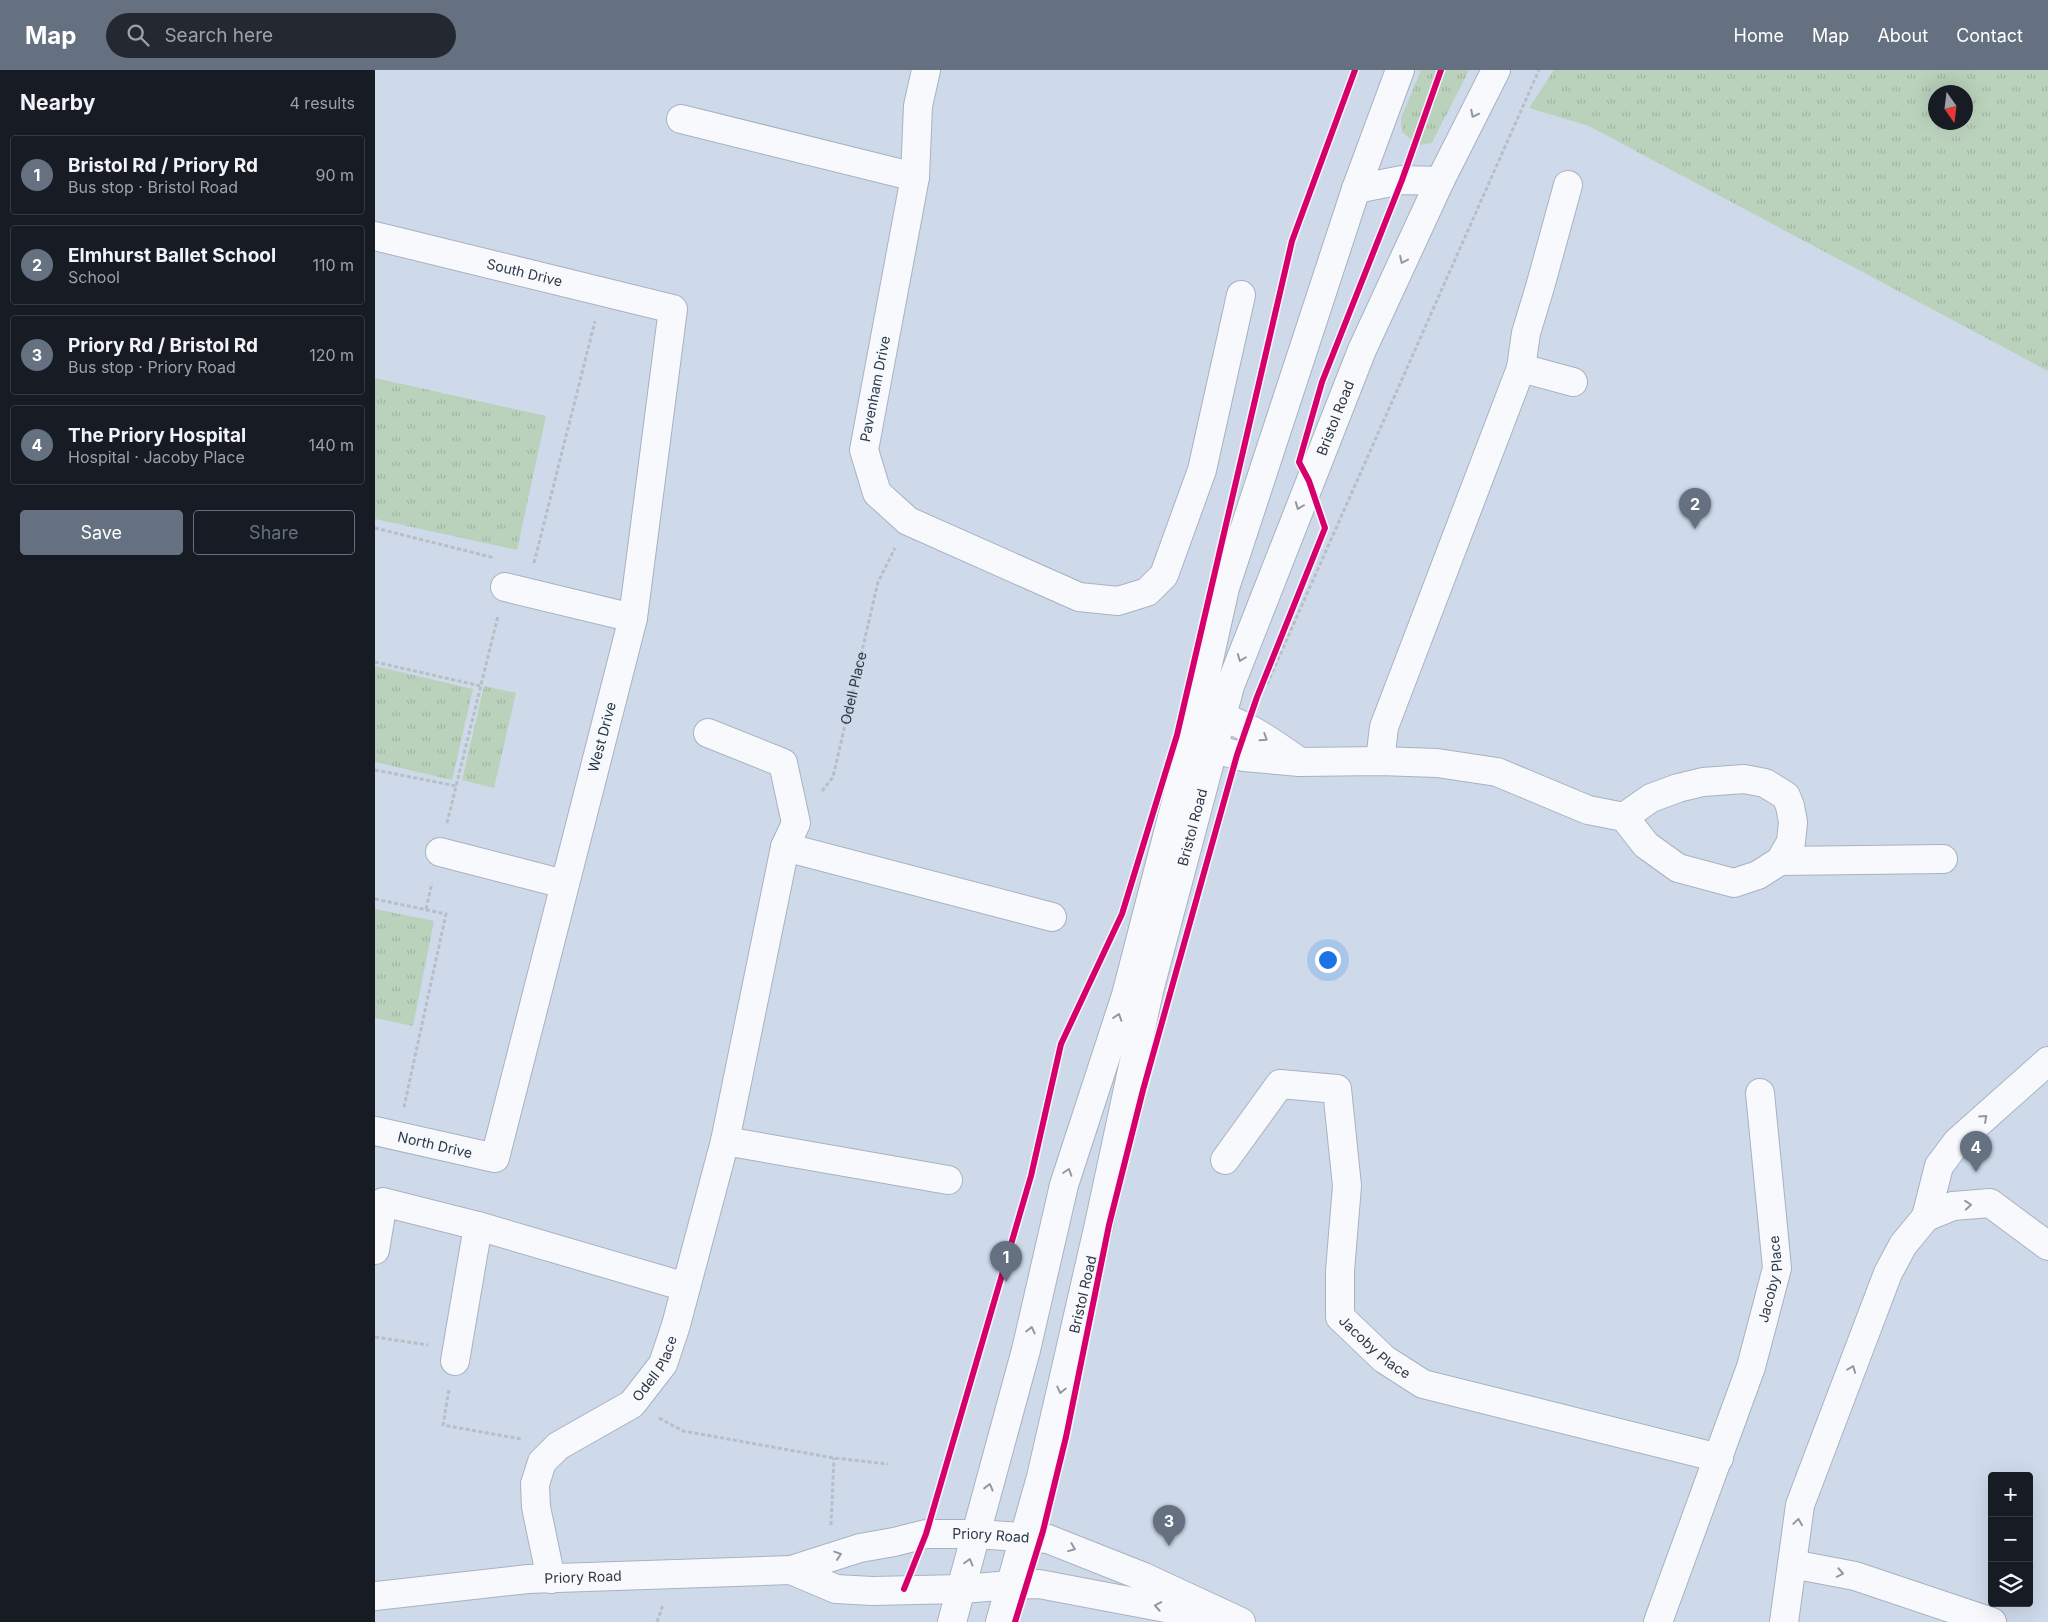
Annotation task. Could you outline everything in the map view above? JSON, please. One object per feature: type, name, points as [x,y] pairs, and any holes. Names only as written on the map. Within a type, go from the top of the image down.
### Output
[{"type":"main road","name":"Pavenham Drive","points":[[925,70],[918,106],[915,177],[864,450],[877,493],[907,521],[1079,597],[1118,601],[1147,592],[1164,575],[1202,470],[1241,295]]},
{"type":"main road","name":"Bristol Road","points":[[1000,1622],[1041,1477],[1099,1224],[1210,713],[1225,588],[1357,188],[1400,70]]},
{"type":"main road","name":"Bristol Road","points":[[1210,713],[1230,686],[1265,592],[1362,350],[1440,181],[1496,70]]},
{"type":"main road","points":[[681,119],[915,177]]},
{"type":"main road","points":[[1357,188],[1402,180],[1440,181]]},
{"type":"main road","points":[[1380,761],[1384,727],[1521,368],[1526,333],[1541,287],[1568,185]]},
{"type":"main road","name":"South Drive","points":[[375,236],[673,309]]},
{"type":"main road","name":"West Drive","points":[[495,1158],[633,618],[673,309]]},
{"type":"main road","points":[[1521,368],[1573,382]]},
{"type":"main road","points":[[505,587],[633,618]]},
{"type":"main road","points":[[1210,713],[1249,727],[1300,762]]},
{"type":"main road","points":[[708,733],[783,764],[791,835],[1052,917]]},
{"type":"main road","points":[[1202,746],[1244,757],[1300,762],[1380,761],[1437,763],[1497,772],[1588,810],[1623,817],[1646,845],[1678,868],[1734,883],[1743,881],[1780,861],[1943,859]]},
{"type":"main road","name":"Bristol Road","points":[[952,1622],[1026,1350],[1064,1185],[1126,994],[1202,746]]},
{"type":"main road","points":[[1623,817],[1651,798],[1678,788],[1703,782],[1744,778],[1765,783],[1786,796],[1790,806],[1793,822],[1791,842],[1780,861]]},
{"type":"main road","name":"Odell Place","points":[[551,1579],[536,1507],[535,1484],[542,1462],[558,1446],[632,1404],[663,1364],[686,1287],[725,1141],[791,835]]},
{"type":"main road","points":[[440,852],[564,884]]},
{"type":"main road","points":[[1783,1622],[1800,1505],[1888,1273],[1903,1245],[1926,1217],[1939,1166],[1957,1142],[2048,1061]]},
{"type":"main road","name":"Jacoby Place","points":[[1225,1160],[1280,1084],[1337,1089],[1347,1186],[1340,1271],[1340,1317],[1384,1358],[1423,1384],[1719,1458]]},
{"type":"main road","name":"Jacoby Place","points":[[1659,1622],[1751,1367],[1777,1268],[1760,1093]]},
{"type":"main road","name":"North Drive","points":[[386,1134],[495,1158]]},
{"type":"main road","points":[[725,1141],[948,1180]]},
{"type":"main road","points":[[375,1250],[383,1202],[478,1226],[686,1287]]},
{"type":"main road","points":[[1926,1217],[1953,1206],[1990,1204],[2048,1246]]},
{"type":"main road","points":[[456,1355],[478,1226]]},
{"type":"main road","name":"Priory Road","points":[[375,1596],[528,1579],[791,1570],[860,1548],[926,1534],[977,1534],[1048,1539],[1144,1577],[1241,1622]]},
{"type":"main road","points":[[1792,1564],[1855,1576],[1992,1622]]},
{"type":"main road","name":"Priory Road","points":[[791,1570],[836,1589],[872,1591],[962,1590],[1039,1584],[1241,1622]]},
{"type":"path","points":[[1249,727],[1539,70]]},
{"type":"path","points":[[533,567],[602,292]]},
{"type":"path","points":[[375,528],[511,562],[426,909]]},
{"type":"path","points":[[1249,727],[1298,595]]},
{"type":"path","points":[[375,662],[481,686]]},
{"type":"path","points":[[375,770],[456,786]]},
{"type":"path","points":[[375,898],[446,914],[386,1134]]},
{"type":"path","points":[[375,1337],[456,1355],[443,1424],[558,1446]]},
{"type":"path","points":[[632,1404],[683,1431],[835,1458],[888,1464]]},
{"type":"path","points":[[828,1558],[835,1458]]},
{"type":"green space","points":[[1421,70],[1469,70],[1432,143],[1418,145],[1402,132],[1401,118]]},
{"type":"green space","points":[[1554,70],[2048,70],[2048,371],[1589,126],[1529,108]]},
{"type":"green space","points":[[375,378],[546,416],[517,550],[375,519]]},
{"type":"green space","points":[[375,666],[473,689],[452,780],[375,762]]},
{"type":"green space","points":[[484,686],[516,693],[494,788],[462,780]]},
{"type":"green space","points":[[375,909],[434,921],[413,1026],[375,1018]]},
{"type":"cycle path","points":[[904,1589],[926,1534],[1031,1176],[1061,1044],[1122,914],[1177,735],[1292,241],[1355,70]]},
{"type":"cycle path","points":[[1015,1622],[1043,1531],[1066,1437],[1109,1225],[1143,1090],[1237,755],[1257,697],[1325,528],[1309,481],[1299,462],[1322,382],[1402,180],[1441,70]]},
{"type":"place","name":"Elmhurst Ballet School","points":[[1695,529]]},
{"type":"place","name":"The Priory Hospital","points":[[1976,1172]]},
{"type":"place","name":"Bristol Rd / Priory Rd","points":[[1006,1282]]},
{"type":"place","name":"Priory Rd / Bristol Rd","points":[[1169,1546]]}]
